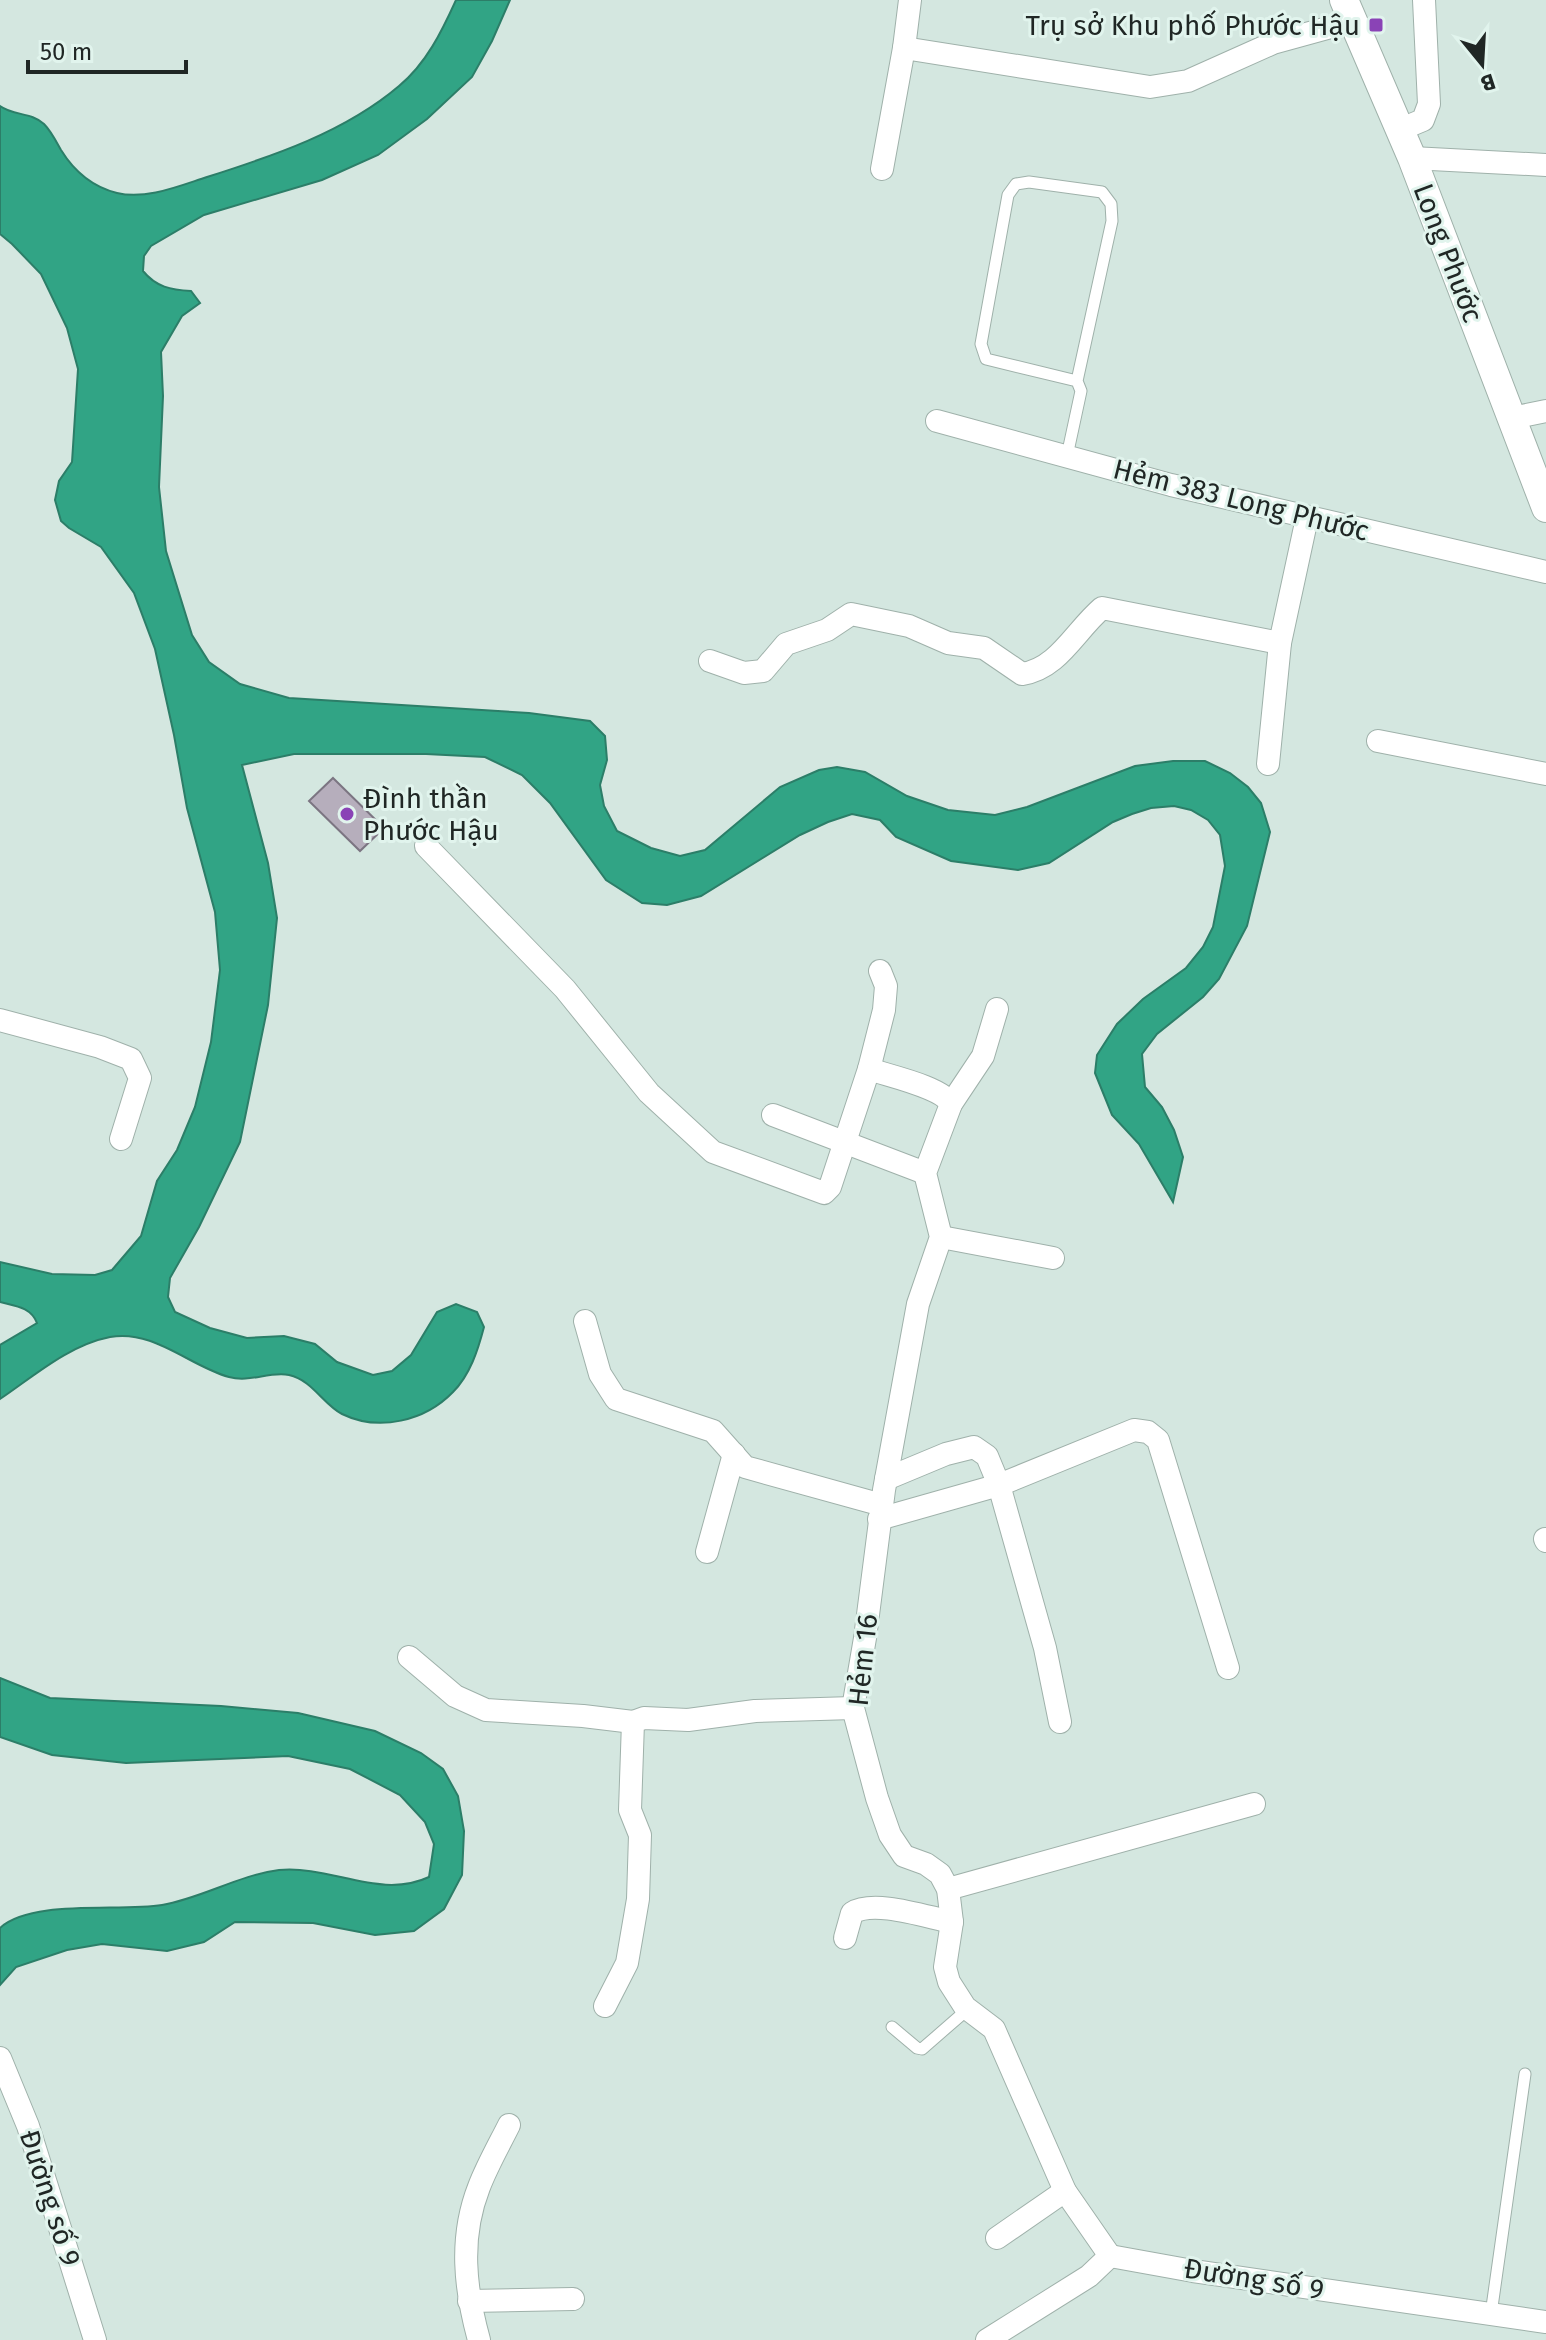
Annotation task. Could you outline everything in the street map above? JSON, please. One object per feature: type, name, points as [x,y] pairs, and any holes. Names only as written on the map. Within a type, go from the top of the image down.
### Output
[{"type":"street","points":[[882,169],[910,0]]},
{"type":"street","points":[[1399,130],[1423,120],[1429,104],[1424,0]]},
{"type":"street","points":[[904,48],[1150,87],[1188,81],[1349,10]]},
{"type":"street","name":"Long Phước","points":[[1349,10],[1412,158],[1546,508]]},
{"type":"street","points":[[1412,158],[1546,165]]},
{"type":"street","points":[[1512,418],[1546,411]]},
{"type":"street","name":"Hẻm 383 Long Phước","points":[[937,421],[1307,518],[1546,572]]},
{"type":"street","points":[[1268,764],[1280,643],[1307,518]]},
{"type":"street","points":[[710,661],[744,673],[763,671],[786,644],[827,630],[851,614],[909,626],[948,643],[984,648],[1022,674],[1037,672],[1059,655],[1085,622],[1102,608],[1280,643]]},
{"type":"street","points":[[1378,741],[1546,774]]},
{"type":"street","points":[[426,846],[565,989],[649,1093],[713,1152],[824,1193],[830,1187],[869,1069],[884,1010],[886,986],[880,971]]},
{"type":"street","points":[[997,1009],[983,1056],[951,1104],[925,1173],[941,1237],[1053,1258]]},
{"type":"street","points":[[0,1020],[100,1047],[131,1059],[140,1078],[121,1139]]},
{"type":"street","points":[[869,1069],[934,1091],[951,1104]]},
{"type":"street","points":[[773,1115],[925,1173]]},
{"type":"street","name":"Hẻm 16","points":[[941,1237],[918,1304],[886,1479],[853,1708],[890,1835],[904,1856],[926,1864],[940,1874],[948,1889]]},
{"type":"street","points":[[585,1321],[600,1374],[616,1399],[713,1431],[745,1467],[881,1512],[999,1485],[1134,1430],[1148,1432],[1158,1440],[1228,1668]]},
{"type":"street","points":[[886,1479],[946,1454],[974,1447],[987,1456],[999,1485],[1045,1648],[1060,1722]]},
{"type":"street","points":[[707,1552],[734,1454]]},
{"type":"street","points":[[409,1657],[455,1696],[486,1710],[633,1722],[644,1718],[688,1720],[755,1711],[853,1708]]},
{"type":"street","points":[[605,2006],[627,1963],[638,1899],[640,1835],[630,1810],[633,1722]]},
{"type":"street","points":[[987,2340],[1089,2276],[1110,2256],[1065,2191],[994,2029],[968,2009],[949,1982],[945,1967],[952,1922],[948,1889],[1254,1804]]},
{"type":"street","points":[[845,1938],[852,1913],[859,1909],[887,1909],[952,1922]]},
{"type":"street","name":"Đường số 9","points":[[0,2058],[28,2126],[95,2340]]},
{"type":"street","points":[[479,2340],[469,2301],[465,2265],[469,2219],[479,2187],[509,2125]]},
{"type":"street","points":[[997,2238],[1065,2191]]},
{"type":"street","name":"Đường số 9","points":[[1110,2256],[1546,2322]]},
{"type":"street","points":[[469,2301],[573,2299]]},
{"type":"lane","points":[[1067,456],[1081,391],[1077,381],[1112,221],[1111,204],[1102,192],[1029,182],[1016,184],[1008,195],[981,352],[986,359],[1077,381]]},
{"type":"lane","points":[[892,2027],[922,2049],[968,2009]]},
{"type":"lane","points":[[1491,2314],[1525,2074]]},
{"type":"shaded area","points":[[456,0],[510,0],[472,77],[427,119],[378,155],[322,180],[204,215],[151,246],[144,256],[143,271],[153,281],[164,287],[191,291],[200,303],[182,316],[161,352],[163,396],[159,487],[166,551],[192,635],[209,662],[240,684],[289,698],[529,713],[590,721],[605,736],[607,760],[600,785],[604,806],[617,831],[651,848],[680,856],[705,850],[780,787],[819,770],[837,767],[865,772],[907,796],[948,810],[995,815],[1027,807],[1135,766],[1205,761],[1230,773],[1248,787],[1261,803],[1270,832],[1247,926],[1219,979],[1203,997],[1157,1034],[1142,1054],[1145,1087],[1162,1107],[1183,1157],[1173,1202],[1139,1144],[1112,1115],[1095,1073],[1097,1055],[1117,1024],[1143,999],[1186,968],[1203,947],[1213,927],[1225,866],[1220,835],[1208,820],[1191,810],[1174,806],[1132,814],[1113,822],[1049,863],[1018,870],[951,861],[896,837],[880,820],[852,814],[800,835],[701,896],[667,905],[642,903],[606,880],[550,803],[522,775],[485,757],[294,754],[242,765],[268,863],[277,918],[268,1005],[240,1142],[199,1227],[170,1278],[168,1297],[175,1312],[210,1328],[247,1338],[284,1336],[315,1344],[337,1362],[373,1375],[392,1371],[411,1355],[437,1312],[456,1304],[477,1312],[484,1327],[473,1362],[459,1385],[442,1402],[415,1416],[386,1423],[342,1414],[311,1387],[289,1375],[244,1379],[229,1377],[156,1343],[126,1336],[110,1337],[80,1347],[52,1362],[0,1399],[0,1345],[37,1323],[27,1310],[0,1302],[0,1262],[52,1274],[95,1275],[112,1270],[141,1236],[157,1181],[177,1150],[195,1107],[211,1042],[220,970],[215,912],[187,808],[155,649],[134,593],[101,547],[61,521],[55,500],[59,481],[72,462],[78,369],[67,328],[41,274],[0,234],[0,106],[44,124],[72,165],[100,187],[128,195],[162,191],[308,141],[356,117],[399,86],[417,68],[439,35]]},
{"type":"shaded area","points":[[0,1678],[50,1698],[298,1713],[375,1731],[421,1753],[443,1769],[458,1796],[464,1831],[462,1875],[444,1909],[414,1931],[375,1935],[313,1923],[235,1922],[204,1942],[167,1951],[102,1944],[67,1950],[16,1967],[0,1985],[0,1928],[14,1919],[54,1910],[162,1905],[279,1870],[317,1872],[374,1884],[411,1883],[429,1877],[434,1844],[425,1822],[400,1795],[350,1769],[288,1756],[126,1763],[52,1755],[0,1737]]},
{"type":"building","name":"Đình thần Phước Hậu","points":[[333,778],[384,828],[360,851],[309,801]]},
{"type":"place","name":"Trụ sở Khu phố Phước Hậu","points":[[1376,25]]},
{"type":"place","name":"Đình thần Phước Hậu","points":[[347,814]]}]
